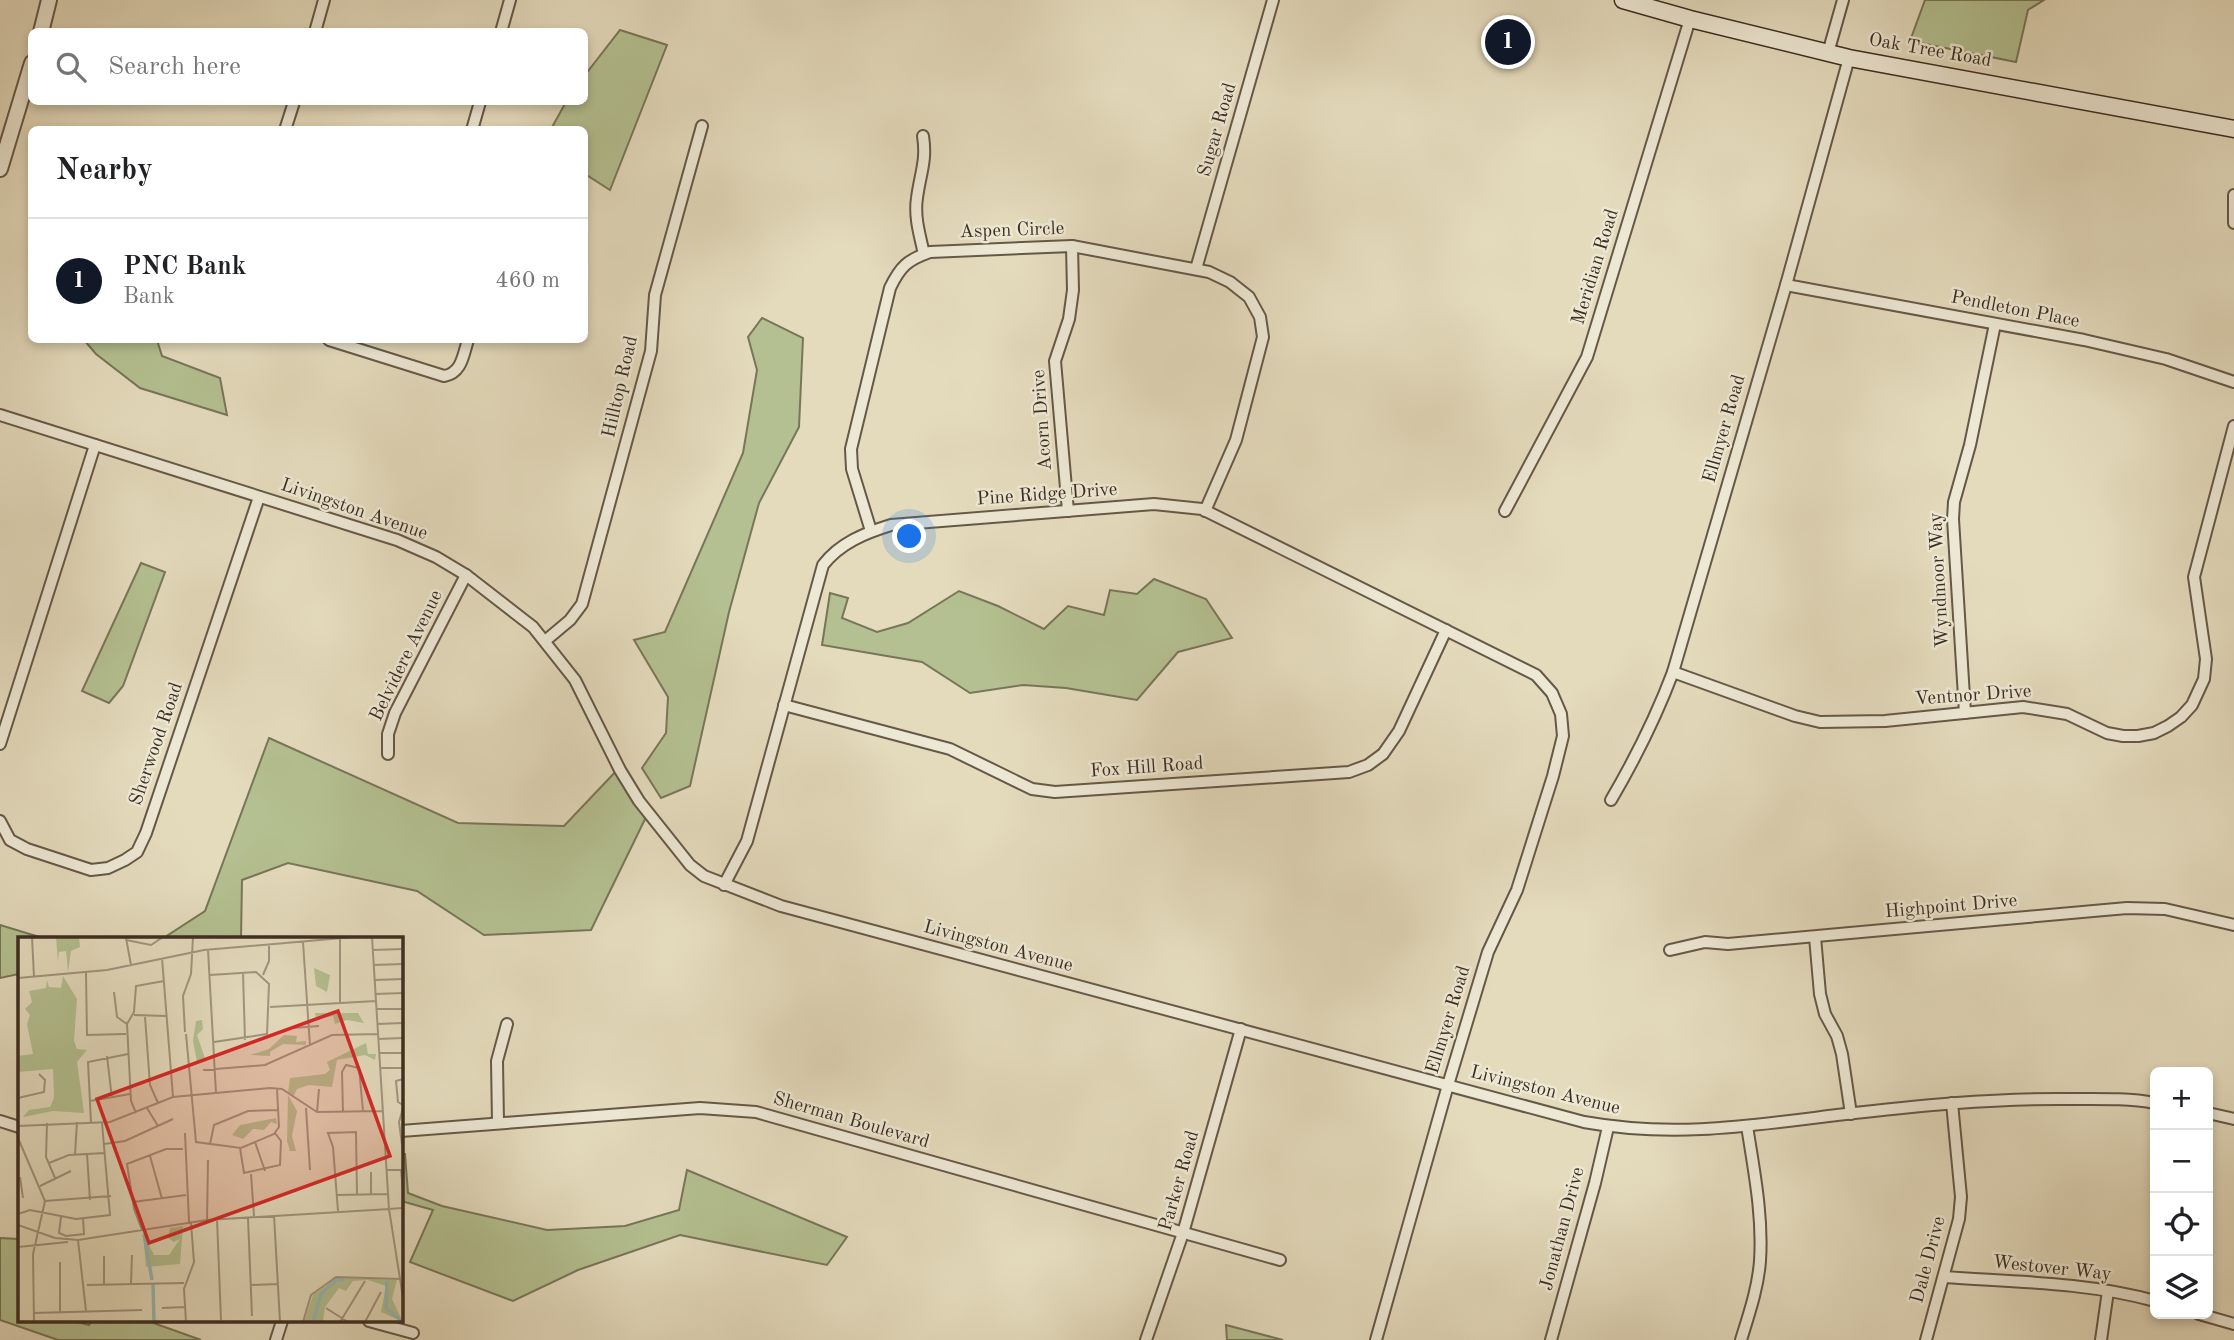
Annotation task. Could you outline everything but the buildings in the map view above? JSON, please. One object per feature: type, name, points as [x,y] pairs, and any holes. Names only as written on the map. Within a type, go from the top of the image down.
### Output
[{"type":"main road","name":"Oak Tree Road","points":[[1623,0],[1849,58],[2234,129]]},
{"type":"street","points":[[42,28],[50,0]]},
{"type":"street","points":[[316,28],[324,0]]},
{"type":"street","points":[[502,28],[510,0]]},
{"type":"street","name":"Sugar Road","points":[[1196,269],[1273,0]]},
{"type":"street","points":[[1828,53],[1843,0]]},
{"type":"street","name":"Meridian Road","points":[[1505,511],[1587,357],[1690,19]]},
{"type":"street","name":"Ellmyer Road","points":[[1611,800],[1636,758],[1673,671],[1849,58]]},
{"type":"street","points":[[0,169],[28,76]]},
{"type":"street","points":[[286,126],[293,105]]},
{"type":"street","points":[[473,126],[479,105]]},
{"type":"street","name":"Hilltop Road","points":[[545,641],[570,620],[582,604],[651,351],[655,295],[702,126]]},
{"type":"street","points":[[923,136],[926,153],[916,210],[925,254]]},
{"type":"street","points":[[2234,195],[2234,223]]},
{"type":"street","name":"Aspen Circle","points":[[871,531],[852,470],[851,449],[890,288],[897,273],[911,259],[930,252],[1072,246],[1209,272],[1230,282],[1249,297],[1260,317],[1263,337],[1236,440],[1205,511]]},
{"type":"street","name":"Acorn Drive","points":[[1068,511],[1055,362],[1069,319],[1073,290],[1072,246]]},
{"type":"street","name":"Pendleton Place","points":[[1786,285],[2084,340],[2166,359],[2234,382]]},
{"type":"street","name":"Wyndmoor Way","points":[[1965,713],[1954,502],[1970,445],[1995,324]]},
{"type":"street","points":[[339,343],[444,376],[451,375],[458,369],[467,343]]},
{"type":"street","name":"Livingston Avenue","points":[[0,415],[397,540],[436,557],[466,575],[533,627],[545,641],[575,680],[620,770],[639,801],[690,865],[704,876],[781,906],[1608,1127],[1670,1131],[1747,1126],[1952,1103],[2034,1099],[2150,1103]]},
{"type":"street","name":"Ventnor Drive","points":[[1673,671],[1796,716],[1820,722],[1885,720],[2023,707],[2067,714],[2107,733],[2123,736],[2154,733],[2181,717],[2192,705],[2204,678],[2206,659],[2194,578],[2234,426]]},
{"type":"street","points":[[0,744],[95,445]]},
{"type":"street","name":"Sherwood Road","points":[[0,821],[10,841],[91,870],[108,868],[137,852],[146,833],[258,497]]},
{"type":"street","name":"Pine Ridge Drive","points":[[724,885],[747,841],[823,565],[831,554],[863,533],[891,525],[1154,504],[1205,511],[1536,675],[1552,693],[1561,714]]},
{"type":"street","name":"Belvidere Avenue","points":[[387,754],[388,734],[395,713],[466,575]]},
{"type":"street","name":"Fox Hill Road","points":[[784,705],[950,749],[1032,789],[1055,792],[1349,772],[1368,765],[1383,754],[1399,731],[1446,630]]},
{"type":"street","name":"Ellmyer Road","points":[[1376,1340],[1488,952],[1517,890],[1541,818],[1563,736],[1561,714]]},
{"type":"street","name":"Highpoint Drive","points":[[1670,950],[1705,942],[1728,944],[1815,937],[2127,908],[2165,909],[2234,925]]},
{"type":"street","points":[[1815,937],[1820,994],[1825,1014],[1837,1036],[1842,1054],[1851,1114]]},
{"type":"street","points":[[498,1123],[497,1061],[507,1024]]},
{"type":"street","name":"Parker Road","points":[[1146,1340],[1184,1233],[1241,1029]]},
{"type":"street","name":"Dale Drive","points":[[1926,1340],[1959,1219],[1961,1196],[1952,1103]]},
{"type":"street","name":"Sherman Boulevard","points":[[402,1131],[700,1108],[756,1112],[1280,1260]]},
{"type":"street","points":[[2213,1114],[2234,1119]]},
{"type":"street","points":[[0,1121],[18,1127]]},
{"type":"street","points":[[1741,1340],[1756,1290],[1760,1261],[1760,1209],[1747,1126]]},
{"type":"street","name":"Jonathan Drive","points":[[1551,1340],[1608,1127]]},
{"type":"street","name":"Westover Way","points":[[1944,1277],[2078,1287],[2150,1300]]},
{"type":"street","points":[[2101,1340],[2108,1291]]},
{"type":"street","points":[[2213,1318],[2234,1324]]},
{"type":"street","points":[[276,1340],[282,1322]]},
{"type":"street","points":[[373,1322],[413,1333]]},
{"type":"green space","points":[[1925,0],[2044,0],[2028,10],[2016,62],[1910,41]]},
{"type":"green space","points":[[620,30],[667,45],[610,190],[588,176],[588,126],[553,126],[564,105],[588,105],[588,71]]},
{"type":"green space","points":[[762,318],[803,338],[799,427],[759,503],[729,612],[690,786],[661,798],[642,768],[666,733],[668,697],[634,640],[665,632],[743,453],[757,370],[748,337]]},
{"type":"green space","points":[[87,343],[158,343],[162,356],[220,378],[227,415],[140,388],[96,354]]},
{"type":"green space","points":[[141,563],[165,572],[123,686],[109,703],[82,691]]},
{"type":"green space","points":[[1154,579],[1206,599],[1232,638],[1178,652],[1137,700],[1066,688],[1023,685],[970,693],[922,662],[822,645],[830,593],[848,598],[842,618],[877,632],[908,623],[959,591],[998,606],[1044,629],[1068,606],[1104,615],[1110,590],[1137,594]]},
{"type":"green space","points":[[269,738],[458,823],[564,826],[620,767],[648,813],[591,930],[484,935],[417,891],[288,863],[242,880],[241,937],[165,937],[205,911]]},
{"type":"green space","points":[[0,925],[39,937],[18,937],[18,974],[0,978]]},
{"type":"green space","points":[[402,1154],[405,1154],[408,1193],[442,1206],[547,1230],[625,1226],[679,1210],[687,1170],[847,1237],[827,1265],[680,1235],[578,1270],[513,1301],[410,1262],[433,1210],[402,1201]]},
{"type":"green space","points":[[0,1238],[18,1239],[18,1322],[77,1322],[89,1325],[91,1322],[151,1322],[201,1340],[58,1340],[0,1320]]},
{"type":"green space","points":[[1226,1325],[1283,1340],[1227,1340]]},
{"type":"place","name":"PNC Bank","points":[[1508,42]]}]
